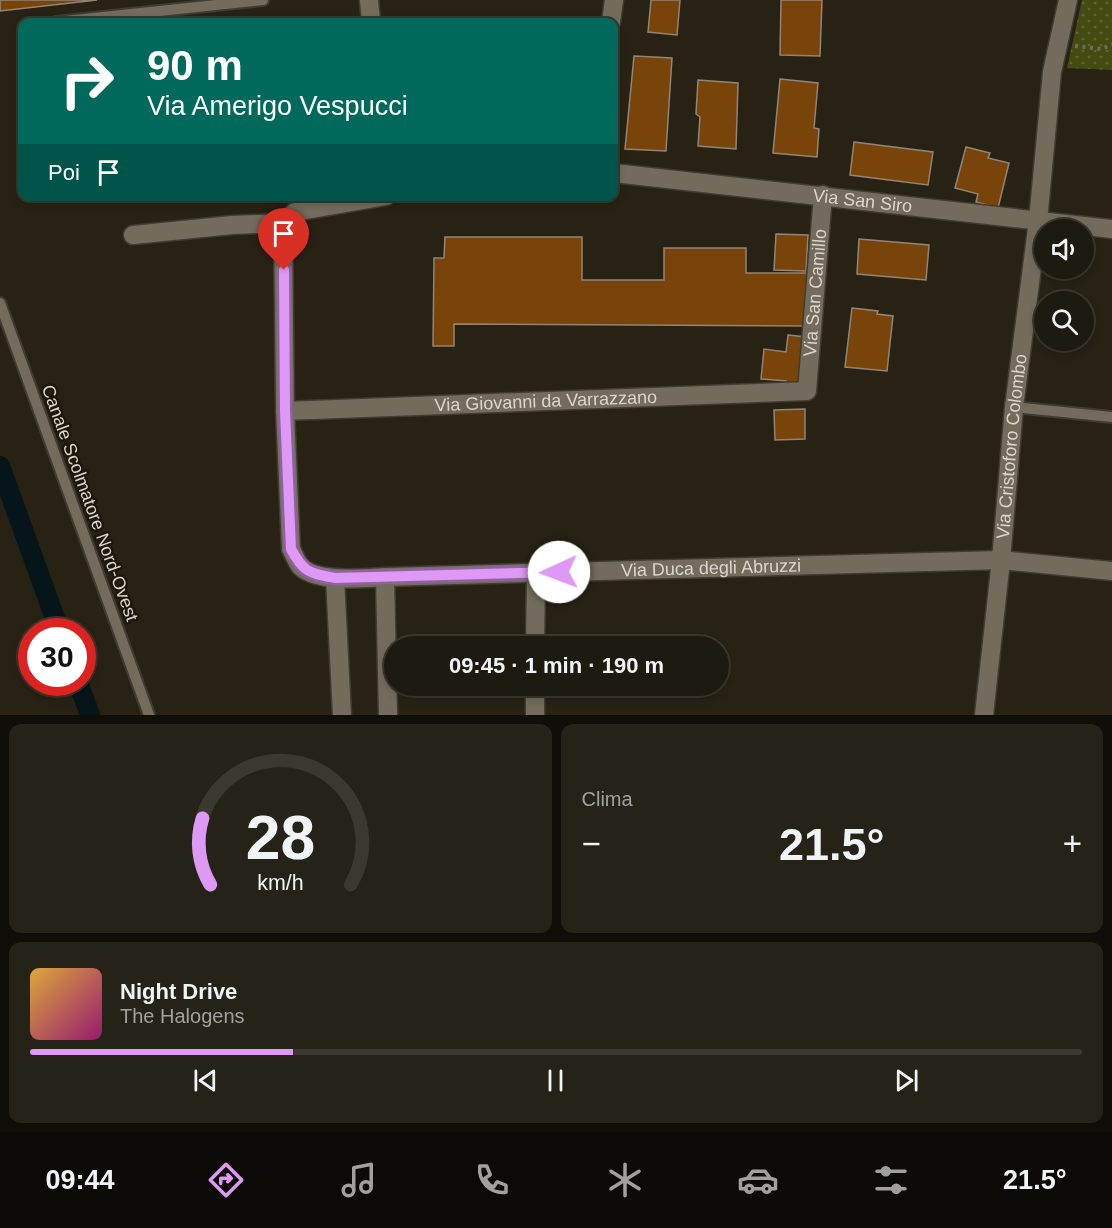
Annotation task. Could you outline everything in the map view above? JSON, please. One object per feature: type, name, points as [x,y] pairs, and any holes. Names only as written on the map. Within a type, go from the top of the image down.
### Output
[{"type":"street","points":[[369,0],[371,18]]},
{"type":"street","points":[[611,18],[614,0]]},
{"type":"street","name":"Via Cristoforo Colombo","points":[[1038,219],[1052,72],[1068,0]]},
{"type":"street","name":"Via San Siro","points":[[618,173],[1034,221]]},
{"type":"street","name":"Via San Camillo","points":[[807,391],[823,195]]},
{"type":"street","points":[[132,234],[232,225],[283,224],[295,212],[358,201]]},
{"type":"street","points":[[283,224],[285,411]]},
{"type":"street","name":"Via San Siro","points":[[1094,227],[1112,229]]},
{"type":"street","name":"Via Cristoforo Colombo","points":[[984,715],[1001,560],[1014,407],[1034,252]]},
{"type":"street","name":"Via Giovanni da Varrazzano","points":[[285,411],[807,391]]},
{"type":"street","name":"Via Duca degli Abruzzi","points":[[285,411],[291,549],[300,566],[314,574],[335,578],[385,577],[1001,560],[1112,571]]},
{"type":"street","points":[[535,636],[536,573]]},
{"type":"street","points":[[385,577],[388,715]]},
{"type":"street","points":[[335,578],[342,715]]},
{"type":"street","points":[[535,696],[535,715]]},
{"type":"lane","points":[[94,18],[263,0]]},
{"type":"lane","name":"Canale Scolmatore Nord-Ovest","points":[[0,303],[149,715]]},
{"type":"lane","points":[[1014,407],[1112,417]]},
{"type":"path","points":[[1058,44],[1102,49],[1112,44]]},
{"type":"green space","points":[[1082,0],[1112,0],[1112,70],[1067,68]]},
{"type":"building","points":[[0,0],[97,0],[0,11]]},
{"type":"building","points":[[651,0],[680,0],[677,35],[648,32]]},
{"type":"building","points":[[781,0],[822,0],[820,56],[780,55]]},
{"type":"building","points":[[634,56],[672,58],[666,151],[625,149]]},
{"type":"building","points":[[780,79],[818,83],[814,128],[819,129],[817,157],[773,153]]},
{"type":"building","points":[[698,80],[738,83],[736,149],[698,146],[700,117],[696,114]]},
{"type":"building","points":[[854,142],[933,152],[928,185],[850,175]]},
{"type":"building","points":[[966,147],[990,153],[988,158],[1009,163],[998,208],[976,202],[978,194],[955,188]]},
{"type":"building","points":[[776,234],[808,235],[806,271],[774,270]]},
{"type":"building","points":[[445,237],[582,237],[582,280],[664,280],[664,248],[746,248],[746,273],[807,273],[806,326],[454,324],[454,346],[433,346],[434,258],[444,258]]},
{"type":"building","points":[[859,239],[929,245],[926,280],[857,274]]},
{"type":"building","points":[[852,308],[878,311],[877,314],[893,316],[887,371],[845,367]]},
{"type":"building","points":[[788,335],[806,337],[801,390],[785,388],[786,381],[761,379],[764,349],[786,352]]},
{"type":"building","points":[[805,409],[805,439],[775,440],[774,410]]},
{"type":"waterway","points":[[0,466],[55,618]]},
{"type":"waterway","points":[[83,696],[90,715]]},
{"type":"route","points":[[284,270],[285,411],[291,549],[300,566],[314,574],[335,578],[559,572]]}]
